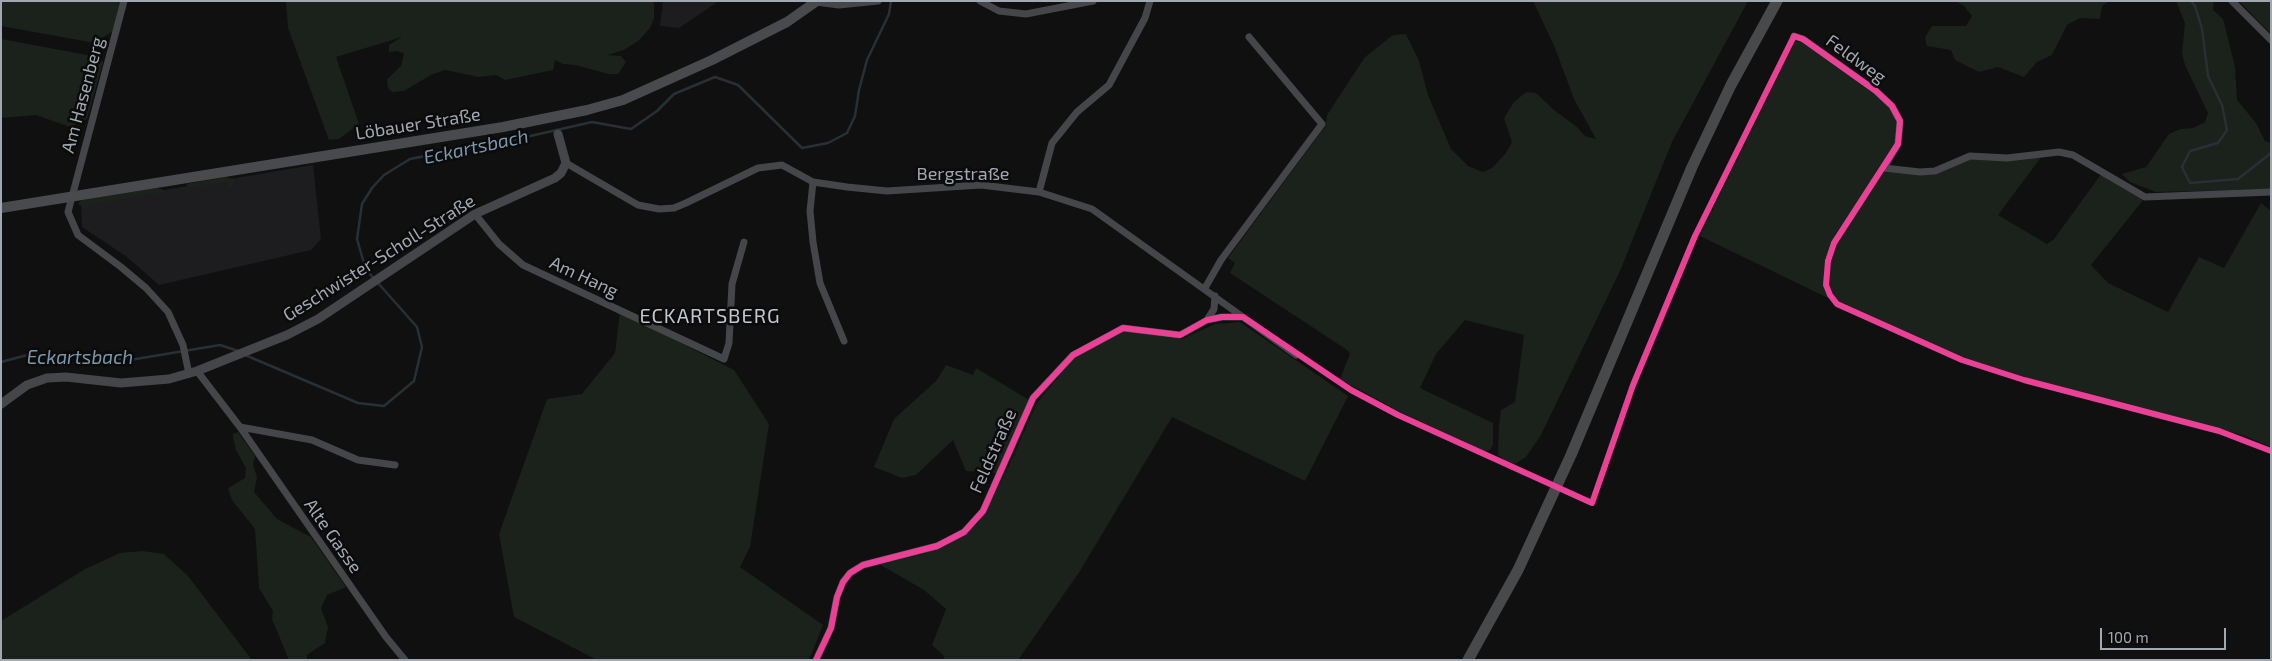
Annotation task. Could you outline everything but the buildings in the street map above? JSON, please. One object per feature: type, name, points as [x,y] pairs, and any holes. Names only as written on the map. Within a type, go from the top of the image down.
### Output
[{"type":"highway","points":[[1468,660],[1518,570],[1571,455],[1692,167],[1731,86],[1777,1]]},
{"type":"main road","name":"Löbauer Straße","points":[[1,208],[554,121],[662,84],[768,33],[817,2]]},
{"type":"street","name":"Am Hasenberg","points":[[71,197],[124,1]]},
{"type":"street","points":[[817,2],[839,5],[878,1]]},
{"type":"street","points":[[980,1],[999,11],[1026,14],[1093,1]]},
{"type":"street","points":[[1039,192],[1052,143],[1077,112],[1109,85],[1145,18],[1150,1]]},
{"type":"street","points":[[2232,1],[2271,40]]},
{"type":"street","name":"Feldweg","points":[[1794,36],[1802,39],[1876,91],[1892,106],[1900,121],[1898,144],[1884,168],[1920,172],[1935,171],[1970,156],[2007,158],[2059,152],[2073,155],[2146,197],[2271,192]]},
{"type":"street","points":[[1205,288],[1221,260],[1322,124],[1249,37]]},
{"type":"street","points":[[558,134],[566,163]]},
{"type":"street","name":"Bergstraße","points":[[566,163],[638,205],[649,208],[674,208],[758,168],[782,166],[814,182],[886,190],[981,185],[1039,192],[1092,209],[1205,288],[1296,355]]},
{"type":"street","name":"Geschwister-Scholl-Straße","points":[[1,404],[28,386],[47,378],[66,377],[133,383],[169,379],[193,373],[250,351],[306,326],[475,214],[554,178],[561,173],[566,163]]},
{"type":"street","points":[[814,182],[810,211],[819,275],[844,341]]},
{"type":"street","name":"Alte Gasse","points":[[71,197],[68,212],[78,235],[146,288],[168,312],[183,345],[184,355],[193,373],[240,427],[380,630],[406,660]]},
{"type":"street","name":"Am Hang","points":[[475,214],[499,244],[523,265],[724,359],[729,343],[732,284],[744,242]]},
{"type":"street","points":[[1207,320],[1214,309],[1215,296]]},
{"type":"street","name":"Feldstraße","points":[[816,660],[832,628],[837,597],[843,582],[850,573],[863,565],[937,546],[964,532],[983,511],[1033,398],[1073,355],[1123,328],[1180,335],[1207,320],[1222,317],[1243,317]]},
{"type":"street","points":[[240,427],[312,440],[358,460],[395,465]]},
{"type":"shaded area","points":[[1,1],[121,1],[113,31],[95,43],[1,26]]},
{"type":"shaded area","points":[[286,1],[654,1],[654,18],[650,28],[638,41],[624,50],[608,55],[621,56],[626,62],[618,74],[609,74],[575,65],[563,64],[555,60],[553,70],[505,80],[496,75],[479,77],[445,70],[431,75],[404,91],[392,92],[388,88],[387,79],[401,66],[404,53],[389,52],[389,45],[402,37],[336,57],[359,124],[339,139],[329,140],[288,28]]},
{"type":"shaded area","points":[[663,1],[719,1],[679,28],[660,26]]},
{"type":"shaded area","points":[[1533,1],[1748,1],[1672,142],[1620,271],[1540,437],[1526,457],[1515,464],[1505,461],[1498,455],[1499,426],[1501,410],[1515,402],[1524,335],[1465,320],[1436,354],[1420,388],[1493,423],[1493,444],[1491,449],[1485,452],[1402,413],[1340,379],[1350,354],[1347,350],[1230,273],[1235,263],[1228,258],[1326,125],[1327,115],[1365,57],[1393,35],[1406,34],[1419,61],[1428,95],[1451,149],[1468,166],[1483,172],[1492,168],[1506,153],[1512,142],[1504,118],[1514,102],[1526,92],[1536,93],[1585,136],[1596,139],[1574,99],[1555,48]]},
{"type":"shaded area","points":[[1955,1],[2109,1],[2102,6],[2100,19],[2080,18],[2067,25],[2052,55],[2037,62],[2024,77],[1998,67],[1979,72],[1955,60],[1951,50],[1927,46],[1925,37],[1932,26],[1966,26],[1972,16],[1964,6]]},
{"type":"shaded area","points":[[2176,1],[2214,1],[2213,10],[2223,19],[2235,67],[2237,100],[2256,123],[2265,141],[2271,143],[2271,189],[2156,192],[2130,182],[2122,174],[2146,167],[2169,134],[2180,129],[2193,128],[2205,122],[2208,113],[2185,65],[2182,53],[2185,23]]},
{"type":"shaded area","points":[[2239,1],[2271,1],[2271,34]]},
{"type":"shaded area","points":[[1,39],[98,57],[103,62],[87,119],[70,127],[36,115],[1,118]]},
{"type":"shaded area","points":[[1795,42],[1801,42],[1882,100],[1893,113],[1897,124],[1897,138],[1889,156],[1835,235],[1824,271],[1824,288],[1828,298],[1700,236]]},
{"type":"shaded area","points":[[2042,156],[1998,215],[2047,244],[2054,239],[2102,173],[2144,199],[2091,265],[2108,283],[2168,312],[2199,257],[2224,268],[2261,203],[2271,211],[2271,447],[2242,435],[2034,380],[1965,358],[1839,303],[1832,295],[1828,285],[1827,274],[1837,242],[1885,170],[1917,174],[1965,160]]},
{"type":"shaded area","points":[[313,165],[321,239],[311,250],[159,285],[127,257],[82,227],[81,204]]},
{"type":"shaded area","points":[[226,177],[236,180],[233,187],[228,189],[227,182],[189,188],[186,184]]},
{"type":"shaded area","points":[[157,188],[167,191],[168,197],[165,193],[157,193],[89,205],[89,211],[78,204],[82,200]]},
{"type":"shaded area","points":[[620,312],[734,370],[769,424],[750,547],[740,567],[823,625],[809,660],[597,660],[514,617],[499,534],[547,399],[582,394],[615,353]]},
{"type":"shaded area","points":[[1240,322],[1348,396],[1305,481],[1172,417],[1080,571],[1018,660],[944,660],[944,656],[932,645],[946,609],[924,590],[879,564],[920,555],[944,546],[965,534],[980,521],[1009,466],[1037,403],[1071,362],[1085,352],[1122,331],[1182,339],[1215,324]]},
{"type":"shaded area","points":[[946,365],[973,375],[976,368],[1029,400],[997,473],[966,471],[953,440],[916,475],[902,478],[874,467],[894,419],[937,380]]},
{"type":"shaded area","points":[[238,432],[255,456],[253,465],[257,477],[254,492],[277,519],[311,537],[346,587],[327,595],[321,608],[328,627],[325,643],[307,655],[307,660],[289,660],[272,619],[273,611],[259,588],[255,529],[232,500],[228,488],[245,478],[246,468],[236,450],[233,438],[233,434]]},
{"type":"shaded area","points":[[142,551],[164,554],[188,576],[252,660],[1,660],[1,621],[85,569],[120,553]]},
{"type":"waterway","name":"Eckartsbach","points":[[245,355],[358,403],[384,406],[414,381],[422,347],[417,327],[370,274],[363,260],[357,239],[362,204],[372,188],[384,175],[410,159],[486,146],[592,122],[631,129],[657,111],[674,94],[715,77],[738,85],[802,148],[828,143],[847,133],[855,116],[859,90],[867,60],[889,14],[891,1]]},
{"type":"waterway","name":"Eckartsbach","points":[[2191,1],[2195,6],[2202,29],[2208,76],[2222,105],[2227,130],[2218,143],[2190,151],[2182,167],[2190,183],[2238,179],[2271,153]]},
{"type":"waterway","name":"Eckartsbach","points":[[1,362],[31,354],[130,360],[220,345],[238,351]]},
{"type":"cycle path","points":[[816,660],[831,628],[837,597],[843,582],[850,573],[863,565],[937,546],[964,532],[983,511],[1033,398],[1073,355],[1123,328],[1180,335],[1207,320],[1222,317],[1243,317],[1351,390],[1398,415],[1592,503],[1633,385],[1695,236],[1794,36],[1803,39],[1876,91],[1892,106],[1900,121],[1898,144],[1834,243],[1828,261],[1826,285],[1830,295],[1837,304],[1962,360],[2024,380],[2219,431],[2271,451]]},
{"type":"district","name":"ECKARTSBERG","points":[[710,316]]}]
